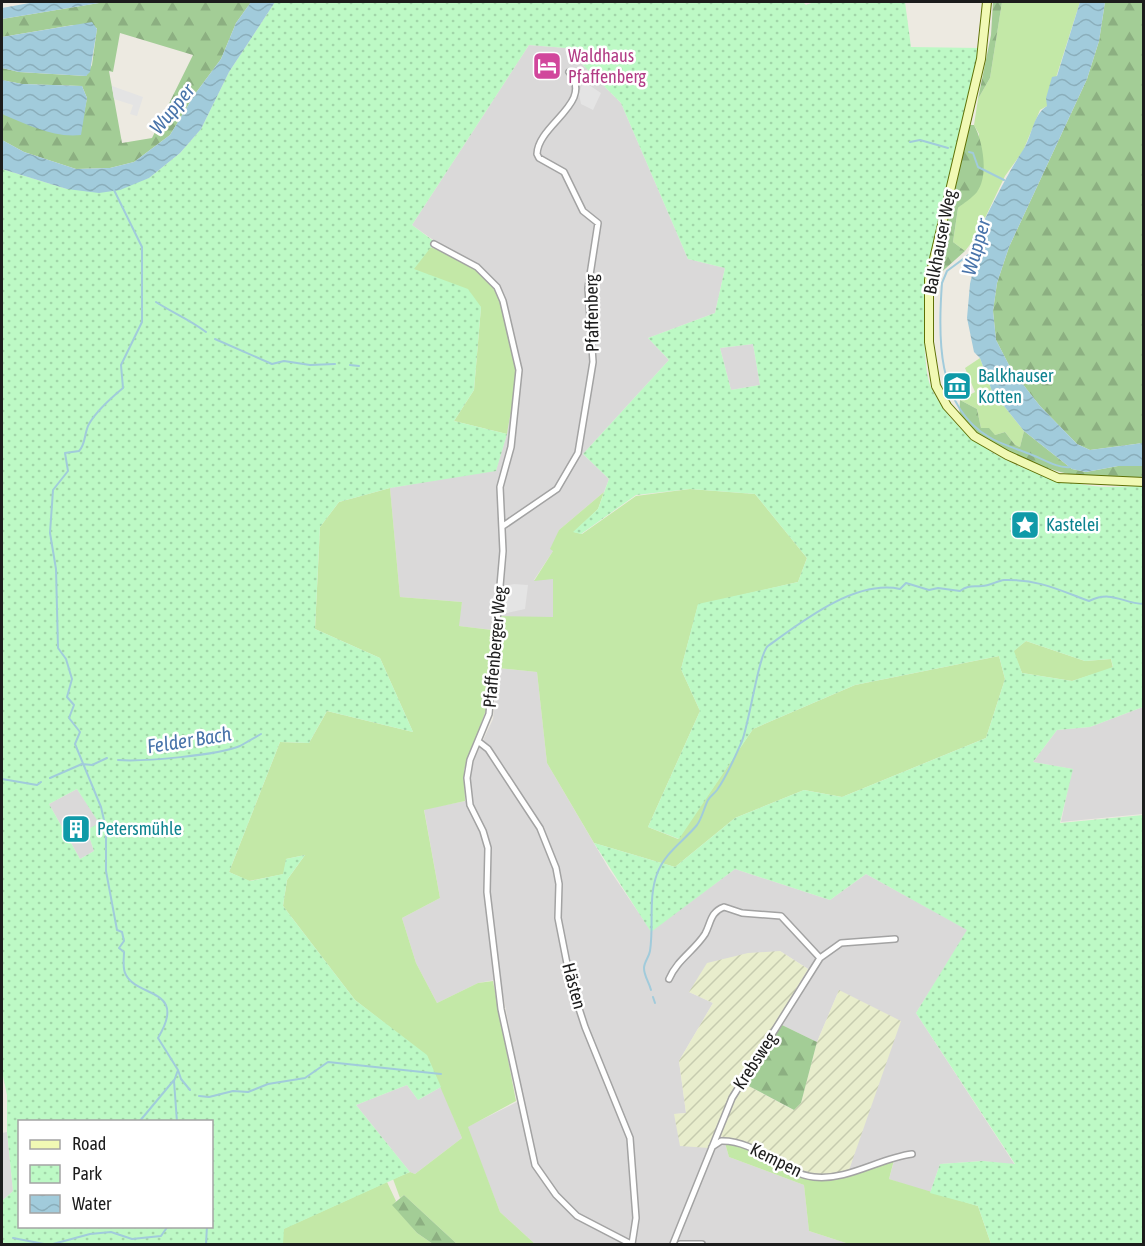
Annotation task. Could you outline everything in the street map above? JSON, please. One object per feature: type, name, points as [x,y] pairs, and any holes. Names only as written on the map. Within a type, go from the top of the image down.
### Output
[{"type":"main road","name":"Balkhauser Weg","points":[[987,2],[981,59],[929,280],[929,342],[936,386],[947,406],[974,436],[1016,460],[1065,479],[1143,482]]},
{"type":"street","name":"Pfaffenberg","points":[[503,526],[553,492],[565,478],[578,453],[591,379],[592,317],[588,288],[598,223],[583,211],[561,167],[539,158],[537,154],[551,126],[573,103],[574,80],[569,72]]},
{"type":"street","name":"Pfaffenberger Weg","points":[[434,244],[462,257],[487,276],[497,287],[503,301],[519,370],[511,447],[500,487],[500,517],[503,526],[489,714],[469,765],[467,791],[471,808],[487,843],[487,892],[501,1009],[532,1159],[550,1188],[573,1213],[585,1222],[620,1237],[632,1245]]},
{"type":"street","name":"Hästen","points":[[479,742],[490,751],[540,828],[556,868],[559,885],[558,918],[571,984],[585,1027],[630,1138],[636,1218],[632,1245]]},
{"type":"street","points":[[669,979],[679,961],[705,934],[712,915],[724,907],[742,913],[781,916],[820,958]]},
{"type":"street","name":"Krebsweg","points":[[673,1245],[717,1129],[736,1090],[820,958],[841,943],[895,939]]},
{"type":"street","name":"Kempen","points":[[711,1148],[721,1141],[739,1143],[794,1171],[819,1178],[912,1154]]},
{"type":"street","points":[[680,1245],[702,1245]]},
{"type":"shaded area","points":[[529,45],[566,48],[621,103],[688,259],[725,268],[715,313],[648,338],[669,360],[583,454],[609,479],[604,492],[559,530],[553,551],[534,580],[553,578],[553,617],[494,617],[493,630],[458,626],[462,602],[400,597],[390,488],[496,470],[507,434],[516,370],[456,256],[412,225]]},
{"type":"shaded area","points":[[583,81],[601,93],[593,110],[581,104],[579,94]]},
{"type":"shaded area","points":[[112,86],[143,97],[137,116],[130,114],[133,105],[114,99]]},
{"type":"shaded area","points":[[753,344],[760,385],[731,390],[720,348]]},
{"type":"shaded area","points":[[528,585],[525,609],[503,614],[505,586]]},
{"type":"shaded area","points":[[498,668],[537,672],[547,763],[609,869],[651,931],[735,869],[830,900],[866,874],[968,930],[916,1013],[1015,1165],[983,1161],[940,1164],[930,1193],[889,1179],[896,1154],[849,1170],[865,1119],[839,990],[817,1042],[782,1025],[813,972],[780,951],[689,992],[713,1003],[679,1061],[686,1113],[675,1114],[709,1148],[712,1140],[725,1143],[729,1157],[804,1185],[809,1231],[849,1244],[535,1244],[500,1212],[467,1127],[523,1099],[500,979],[478,983],[437,1003],[416,963],[402,918],[440,898],[424,809],[471,800],[470,776],[475,757],[493,719]]},
{"type":"shaded area","points":[[1143,707],[1143,814],[1061,822],[1072,769],[1033,762],[1057,730],[1090,727]]},
{"type":"shaded area","points":[[77,789],[100,823],[87,830],[94,851],[80,859],[49,804]]},
{"type":"shaded area","points":[[407,1085],[418,1100],[441,1087],[462,1138],[415,1174],[410,1172],[356,1105]]},
{"type":"shaded area","points":[[7,1132],[13,1191],[2,1201],[2,1133]]},
{"type":"green space","points":[[105,2],[251,2],[236,23],[221,59],[195,94],[170,135],[134,162],[110,168],[76,169],[24,152],[2,140],[2,113],[84,113],[87,98],[82,86],[22,84],[2,80],[2,68],[19,72],[86,76],[92,65],[97,28],[73,25],[2,37],[2,19]],"holes":[[[120,33],[193,55],[152,138],[122,143],[109,71],[113,72]]]},
{"type":"green space","points":[[275,2],[803,2],[806,5],[814,2],[905,2],[911,47],[980,48],[925,278],[925,350],[931,387],[943,408],[959,427],[978,443],[1022,468],[1046,476],[1093,486],[1143,486],[1143,707],[1090,727],[1057,730],[1033,762],[1073,769],[1060,823],[1143,815],[1143,1244],[991,1244],[978,1206],[930,1193],[940,1164],[983,1161],[1015,1164],[916,1013],[967,930],[866,874],[830,900],[735,869],[651,932],[594,843],[675,867],[735,818],[804,790],[842,797],[986,738],[1005,679],[999,656],[855,685],[753,729],[679,839],[648,827],[700,711],[681,669],[698,604],[798,582],[807,558],[755,494],[690,489],[636,495],[581,534],[573,532],[598,509],[609,479],[583,454],[669,360],[648,338],[715,313],[725,268],[688,259],[621,103],[566,48],[529,45],[412,225],[435,242],[414,269],[468,289],[481,307],[474,390],[454,421],[507,434],[496,471],[390,488],[339,502],[320,527],[315,629],[380,658],[413,732],[327,711],[309,743],[280,742],[229,872],[250,881],[283,874],[286,859],[305,855],[287,880],[283,906],[355,1000],[427,1055],[441,1087],[418,1100],[407,1085],[356,1105],[410,1172],[284,1229],[283,1244],[2,1244],[2,1201],[13,1191],[7,1132],[7,1095],[2,1071],[2,169],[67,189],[136,182],[149,178],[180,153],[201,129],[229,72]],"holes":[[[753,344],[760,385],[731,390],[720,348]],[[1026,641],[1085,661],[1111,659],[1113,667],[1072,681],[1022,673],[1014,651]],[[77,789],[99,823],[87,830],[94,851],[80,859],[49,804]]]},
{"type":"green space","points":[[993,2],[1002,2],[990,78],[978,99],[991,35]]},
{"type":"green space","points":[[1002,2],[1080,2],[1047,106],[1040,110],[1023,151],[1005,176],[976,237],[965,251],[953,242],[958,208],[978,190],[979,134],[974,125],[978,99],[990,78]]},
{"type":"green space","points":[[1105,2],[1143,2],[1143,443],[1090,450],[1077,444],[1040,406],[1011,369],[996,340],[993,311],[997,283],[1009,247],[1087,79],[1099,41]]},
{"type":"green space","points":[[969,125],[974,125],[980,140],[983,177],[977,192],[958,208],[953,242],[965,251],[936,277]]},
{"type":"green space","points":[[430,247],[462,260],[474,268],[484,276],[499,299],[516,364],[507,434],[454,421],[474,390],[481,307],[413,269]]},
{"type":"green space","points":[[980,358],[992,391],[1024,431],[1020,447],[1015,445],[1005,432],[995,435],[981,428],[977,409],[960,400],[975,392],[965,368]]},
{"type":"green space","points":[[960,400],[977,409],[981,428],[989,428],[995,435],[1005,432],[1015,445],[1020,447],[1024,431],[1072,469],[1086,472],[1118,466],[1143,466],[1143,477],[1083,476],[1047,468],[1010,454],[977,435],[966,424],[960,414]]},
{"type":"green space","points":[[390,488],[400,597],[462,602],[459,626],[492,630],[494,616],[553,617],[553,579],[534,581],[553,551],[550,549],[559,530],[604,492],[598,509],[574,532],[582,534],[636,496],[690,489],[755,494],[807,558],[798,582],[698,605],[681,669],[700,711],[648,827],[678,839],[753,729],[855,685],[999,656],[1005,679],[986,738],[842,797],[804,790],[735,818],[675,867],[594,843],[547,763],[537,672],[489,667],[486,710],[464,770],[465,801],[424,810],[440,898],[402,918],[416,963],[437,1003],[478,983],[493,981],[516,1101],[468,1127],[500,1212],[535,1244],[457,1244],[404,1195],[400,1198],[393,1179],[410,1172],[415,1174],[462,1138],[427,1056],[355,1000],[283,906],[287,880],[305,855],[286,859],[284,874],[249,881],[229,872],[280,742],[309,743],[327,711],[413,732],[380,658],[315,629],[320,527],[339,502]]},
{"type":"green space","points":[[1026,641],[1085,661],[1111,659],[1113,668],[1072,681],[1022,673],[1013,651]]},
{"type":"green space","points":[[780,951],[808,969],[728,1101],[709,1148],[680,1146],[674,1114],[686,1113],[679,1061],[713,1003],[689,992],[707,963],[748,953]]},
{"type":"green space","points":[[839,990],[901,1021],[849,1170],[823,1176],[808,1174],[749,1144],[720,1136],[718,1134],[743,1083],[793,1110],[801,1103],[817,1042]]},
{"type":"green space","points":[[782,1025],[817,1042],[801,1103],[794,1110],[743,1083]]},
{"type":"green space","points":[[725,1143],[746,1149],[808,1179],[833,1179],[894,1160],[889,1179],[978,1206],[991,1244],[849,1244],[809,1231],[804,1185],[729,1157]]},
{"type":"green space","points":[[387,1182],[396,1201],[393,1205],[417,1233],[433,1244],[283,1244],[283,1229]]},
{"type":"green space","points":[[404,1195],[457,1244],[433,1244],[417,1233],[392,1205]]},
{"type":"water","points":[[35,2],[105,2],[2,19],[2,8]]},
{"type":"water","points":[[251,2],[275,2],[229,72],[201,129],[180,153],[149,178],[120,190],[99,193],[67,189],[2,169],[2,140],[24,152],[76,169],[110,168],[134,162],[170,135],[195,94],[221,59],[236,23]]},
{"type":"water","points":[[1080,2],[1105,2],[1099,41],[1087,79],[1009,247],[997,283],[993,311],[996,340],[1011,369],[1040,406],[1077,444],[1090,450],[1143,443],[1143,466],[1118,466],[1086,472],[1072,469],[1024,431],[992,391],[980,358],[974,352],[967,318],[970,284],[978,248],[976,237],[1026,145],[1039,114],[1047,106],[1046,98],[1052,77],[1057,76]]},
{"type":"water","points":[[92,22],[97,29],[90,72],[86,76],[19,72],[2,68],[2,37]]},
{"type":"water","points":[[2,80],[22,84],[82,86],[87,98],[81,135],[51,133],[4,115],[2,113]]},
{"type":"waterway","points":[[910,142],[920,140],[948,148]]},
{"type":"waterway","points":[[969,152],[973,153],[978,167],[1004,180]]},
{"type":"waterway","points":[[113,188],[142,247],[142,322],[121,365],[123,388],[104,404],[92,419],[79,451],[65,453],[68,471],[53,490],[50,533],[56,569],[58,648],[66,659],[72,679],[67,697],[74,705],[69,718],[80,732],[75,744],[101,807],[106,829],[106,871],[117,930],[122,932],[124,941],[119,948],[124,952],[125,973],[140,988],[158,996],[164,1002],[167,1010],[166,1022],[158,1038],[178,1070],[174,1081],[177,1120]]},
{"type":"waterway","name":"Wupper","points":[[978,248],[947,271],[942,283],[941,346],[950,388],[959,407],[972,424],[989,437],[1054,465],[1070,467]]},
{"type":"waterway","points":[[156,302],[206,332]]},
{"type":"waterway","points":[[215,339],[272,364],[284,361],[310,365],[335,364]]},
{"type":"waterway","points":[[350,365],[359,366]]},
{"type":"waterway","points":[[651,990],[644,968],[650,951],[652,902],[657,874],[669,853],[697,825],[708,800],[717,790],[731,766],[745,732],[761,661],[768,646],[829,605],[865,590],[900,589],[906,583],[929,590],[938,588],[960,591],[968,587],[1016,580],[1048,586],[1089,601],[1111,597],[1144,604]]},
{"type":"waterway","name":"Felder Bach","points":[[118,760],[162,759],[216,752],[240,746],[261,734]]},
{"type":"waterway","points":[[50,778],[82,764],[92,765],[107,758]]},
{"type":"waterway","points":[[2,779],[37,785],[41,782]]},
{"type":"waterway","points":[[653,997],[655,1003]]},
{"type":"waterway","points":[[199,1096],[209,1097],[233,1091],[248,1092],[268,1084],[305,1078],[328,1062],[441,1074]]},
{"type":"waterway","points":[[178,1070],[181,1079],[190,1090]]},
{"type":"waterway","points":[[141,1120],[174,1080]]},
{"type":"waterway","points":[[53,1244],[90,1234],[111,1232],[132,1239],[161,1236],[167,1228]]},
{"type":"waterway","points":[[206,1244],[207,1228]]},
{"type":"waterway","points":[[13,1238],[44,1244]]},
{"type":"place","name":"Waldhaus Pfaffenberg","points":[[547,66]]},
{"type":"place","name":"Balkhauser Kotten","points":[[957,386]]},
{"type":"place","name":"Kastelei","points":[[1025,525]]},
{"type":"place","name":"Petersmühle","points":[[76,829]]}]
